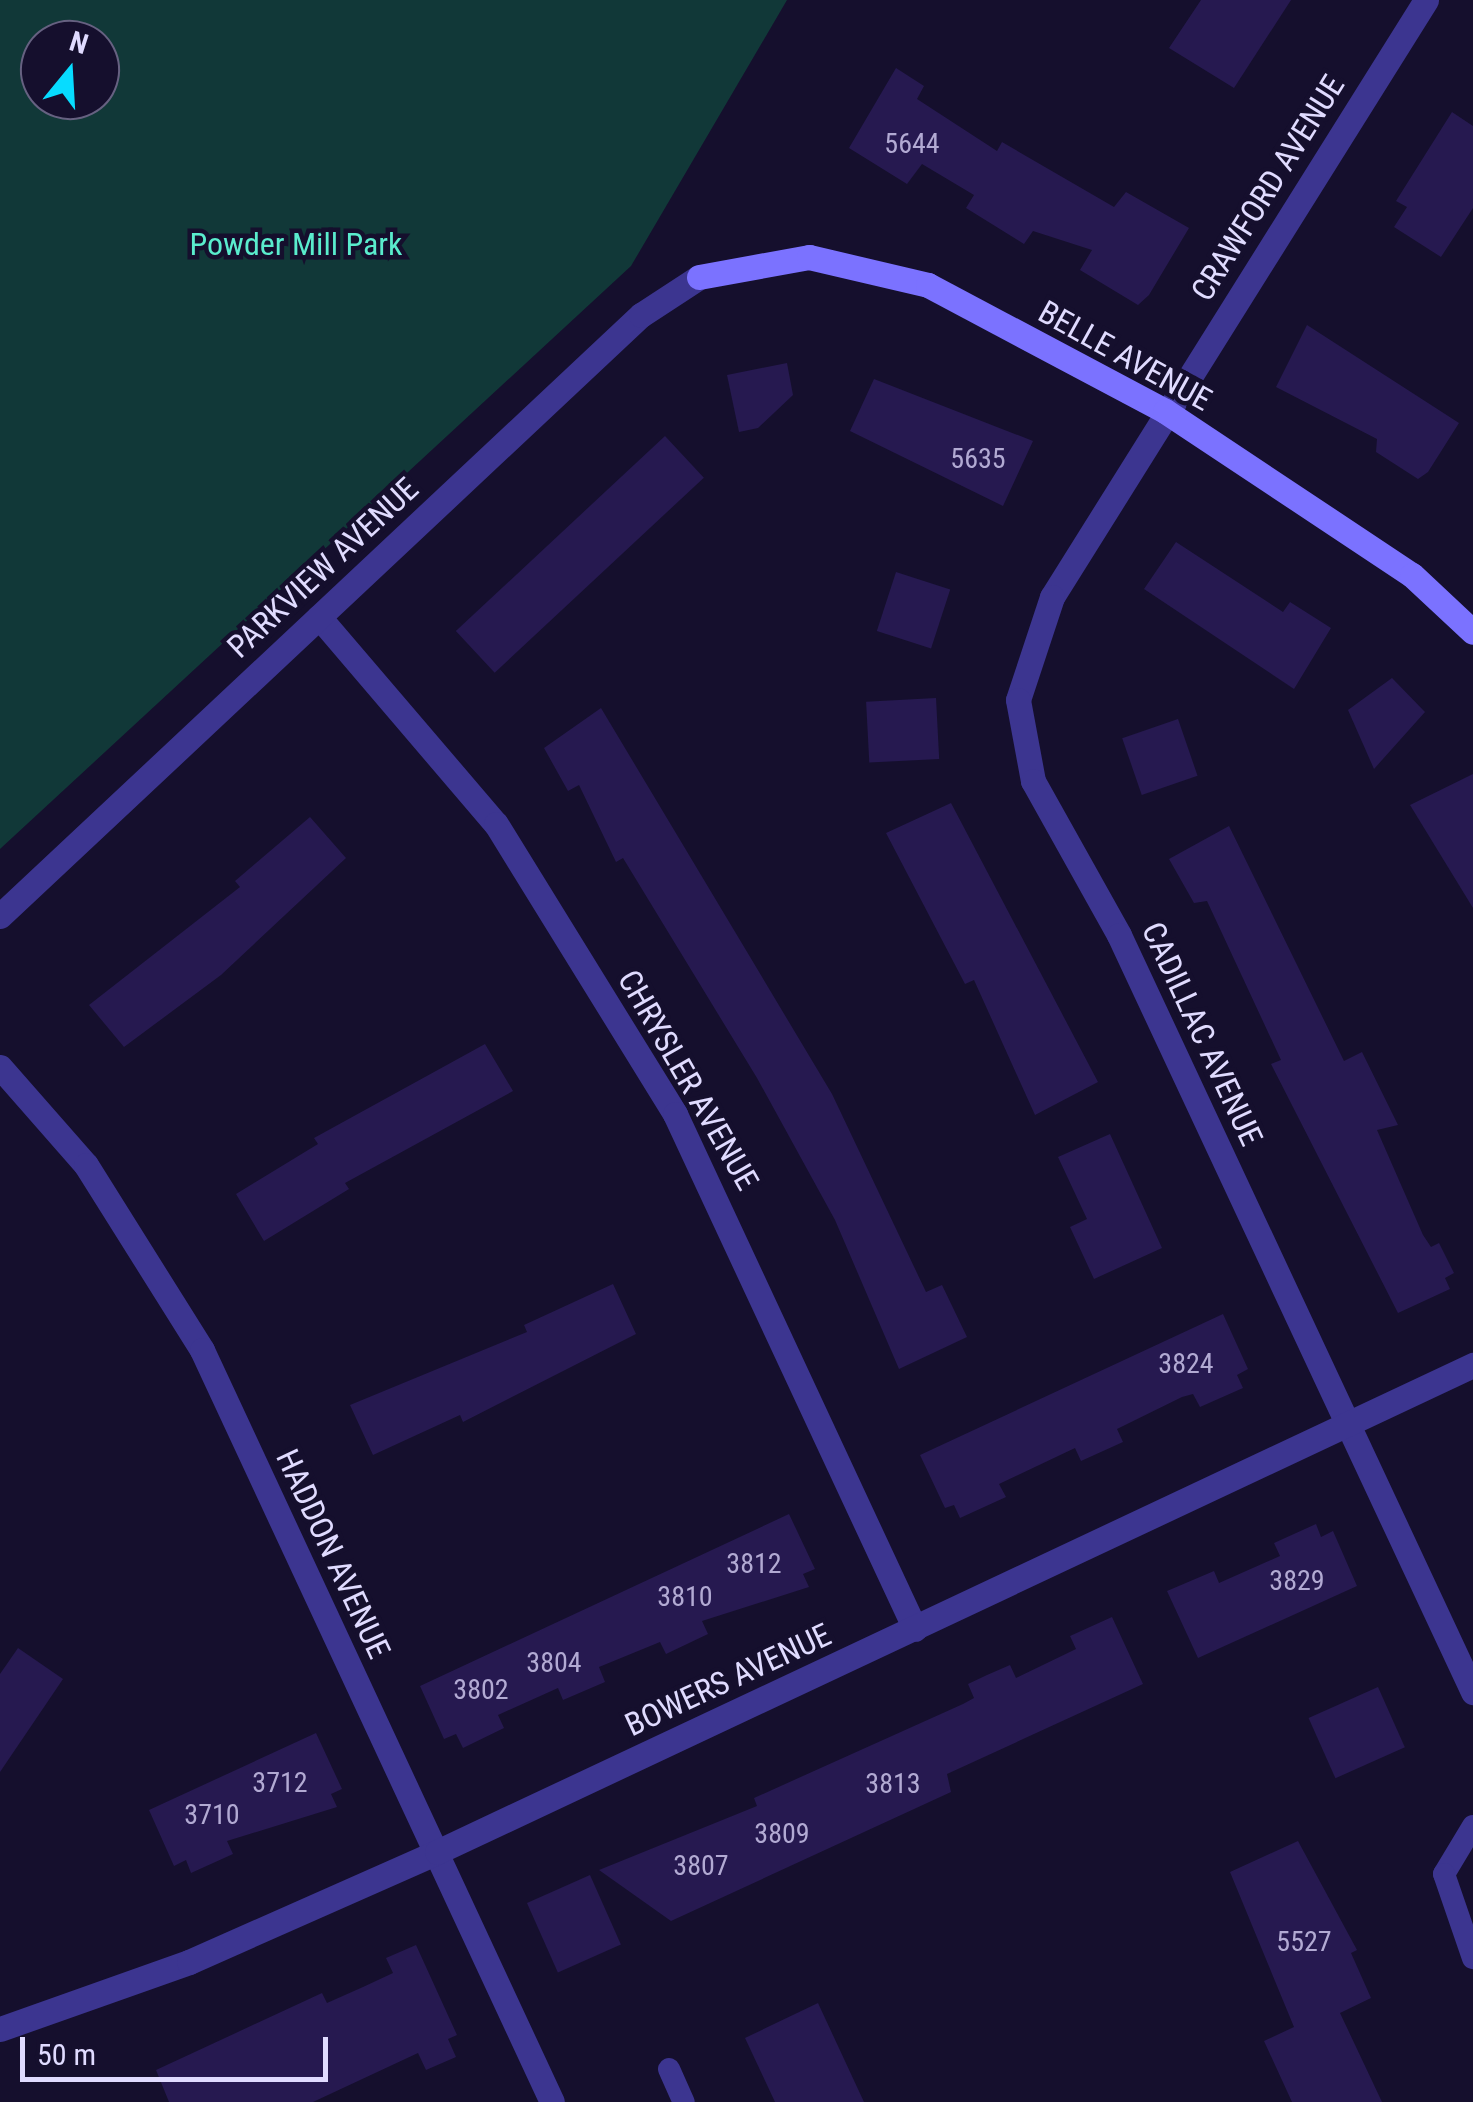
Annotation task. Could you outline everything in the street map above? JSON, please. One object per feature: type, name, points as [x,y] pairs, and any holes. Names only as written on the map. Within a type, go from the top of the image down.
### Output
[{"type":"street","name":"CRAWFORD AVENUE","points":[[1165,412],[1426,0]]},
{"type":"street","name":"BELLE AVENUE","points":[[699,277],[756,260],[868,266],[928,285],[1165,412],[1412,574],[1473,632]]},
{"type":"street","name":"PARKVIEW AVENUE","points":[[0,916],[642,315],[699,277]]},
{"type":"street","name":"CADILLAC AVENUE","points":[[1165,412],[1025,657],[1023,738],[1033,781],[1126,950],[1473,1692]]},
{"type":"street","name":"CHRYSLER AVENUE","points":[[319,617],[496,824],[675,1114],[915,1629]]},
{"type":"street","name":"HADDON AVENUE","points":[[0,1067],[86,1165],[202,1350],[552,2102]]},
{"type":"street","name":"BOWERS AVENUE","points":[[0,2029],[188,1962],[437,1852],[1473,1365]]},
{"type":"lane","points":[[1473,1826],[1444,1874],[1473,1958]]},
{"type":"lane","points":[[669,2069],[684,2102]]},
{"type":"green space","name":"Powder Mill Park","points":[[0,0],[787,0],[631,266],[0,849]]},
{"type":"building","points":[[1201,0],[1291,0],[1234,88],[1169,48]]},
{"type":"building","points":[[896,68],[924,86],[917,99],[997,151],[1002,142],[1114,207],[1126,192],[1189,228],[1149,295],[1138,305],[1080,270],[1092,250],[1033,231],[1024,244],[966,208],[974,195],[922,164],[907,184],[849,148]]},
{"type":"building","points":[[1452,112],[1473,126],[1473,208],[1441,257],[1394,227],[1407,207],[1396,201]]},
{"type":"building","points":[[1307,325],[1459,423],[1428,472],[1418,479],[1376,452],[1377,439],[1276,387]]},
{"type":"building","points":[[787,363],[793,395],[758,428],[739,432],[727,375]]},
{"type":"building","points":[[874,379],[1033,441],[1003,506],[850,431]]},
{"type":"building","points":[[665,436],[704,478],[495,673],[456,631]]},
{"type":"building","points":[[1176,542],[1283,612],[1290,602],[1331,628],[1294,689],[1144,589]]},
{"type":"building","points":[[896,572],[950,590],[931,649],[877,631]]},
{"type":"building","points":[[1392,678],[1425,712],[1374,769],[1348,710]]},
{"type":"building","points":[[936,698],[939,759],[869,763],[866,702]]},
{"type":"building","points":[[601,708],[832,1094],[926,1292],[942,1285],[967,1337],[899,1369],[835,1220],[757,1078],[623,858],[616,862],[579,785],[568,791],[544,748]]},
{"type":"building","points":[[1178,719],[1198,776],[1142,795],[1122,738]]},
{"type":"building","points":[[1473,774],[1473,908],[1410,805]]},
{"type":"building","points":[[951,803],[1098,1082],[1035,1115],[974,980],[965,984],[886,833]]},
{"type":"building","points":[[310,817],[346,858],[221,975],[124,1047],[89,1005],[240,887],[235,881]]},
{"type":"building","points":[[1229,826],[1344,1061],[1362,1052],[1398,1125],[1377,1130],[1423,1235],[1431,1247],[1439,1243],[1454,1273],[1445,1278],[1450,1289],[1398,1313],[1271,1064],[1281,1060],[1207,901],[1194,903],[1169,859]]},
{"type":"building","points":[[485,1044],[513,1091],[345,1183],[349,1189],[264,1241],[236,1194],[318,1144],[314,1138]]},
{"type":"building","points":[[1110,1134],[1162,1248],[1094,1279],[1070,1227],[1087,1219],[1058,1157]]},
{"type":"building","points":[[613,1284],[636,1334],[463,1422],[460,1415],[373,1455],[350,1405],[527,1332],[524,1325]]},
{"type":"building","points":[[1223,1314],[1248,1369],[1237,1375],[1243,1388],[1200,1407],[1193,1394],[1182,1397],[1117,1429],[1123,1442],[1081,1461],[1075,1448],[999,1484],[1006,1497],[960,1518],[954,1505],[945,1508],[920,1455]]},
{"type":"building","points":[[789,1514],[815,1569],[803,1574],[809,1587],[702,1621],[708,1634],[666,1654],[660,1642],[599,1667],[605,1682],[563,1700],[558,1688],[498,1715],[504,1728],[463,1748],[456,1734],[444,1739],[420,1686]]},
{"type":"building","points":[[1316,1524],[1321,1537],[1333,1531],[1357,1586],[1198,1658],[1167,1591],[1214,1571],[1219,1583],[1280,1556],[1274,1543]]},
{"type":"building","points":[[1112,1617],[1143,1684],[947,1774],[951,1792],[671,1921],[599,1870],[757,1806],[754,1798],[963,1704],[974,1698],[968,1684],[987,1675],[1010,1665],[1016,1678],[1076,1649],[1070,1636]]},
{"type":"building","points":[[18,1648],[63,1679],[0,1772],[0,1674]]},
{"type":"building","points":[[1378,1687],[1405,1747],[1335,1778],[1309,1718]]},
{"type":"building","points":[[316,1733],[342,1789],[331,1794],[337,1807],[227,1841],[233,1854],[191,1873],[186,1860],[174,1866],[149,1810]]},
{"type":"building","points":[[1298,1841],[1357,1950],[1351,1953],[1371,1998],[1340,2013],[1382,2102],[1292,2102],[1264,2041],[1294,2027],[1230,1872]]},
{"type":"building","points":[[590,1875],[621,1944],[558,1972],[527,1903]]},
{"type":"building","points":[[416,1945],[457,2035],[448,2039],[456,2057],[426,2070],[418,2053],[313,2102],[169,2102],[156,2070],[322,1993],[327,2003],[393,1973],[386,1958]]},
{"type":"building","points":[[818,2003],[864,2102],[775,2102],[745,2038]]}]
